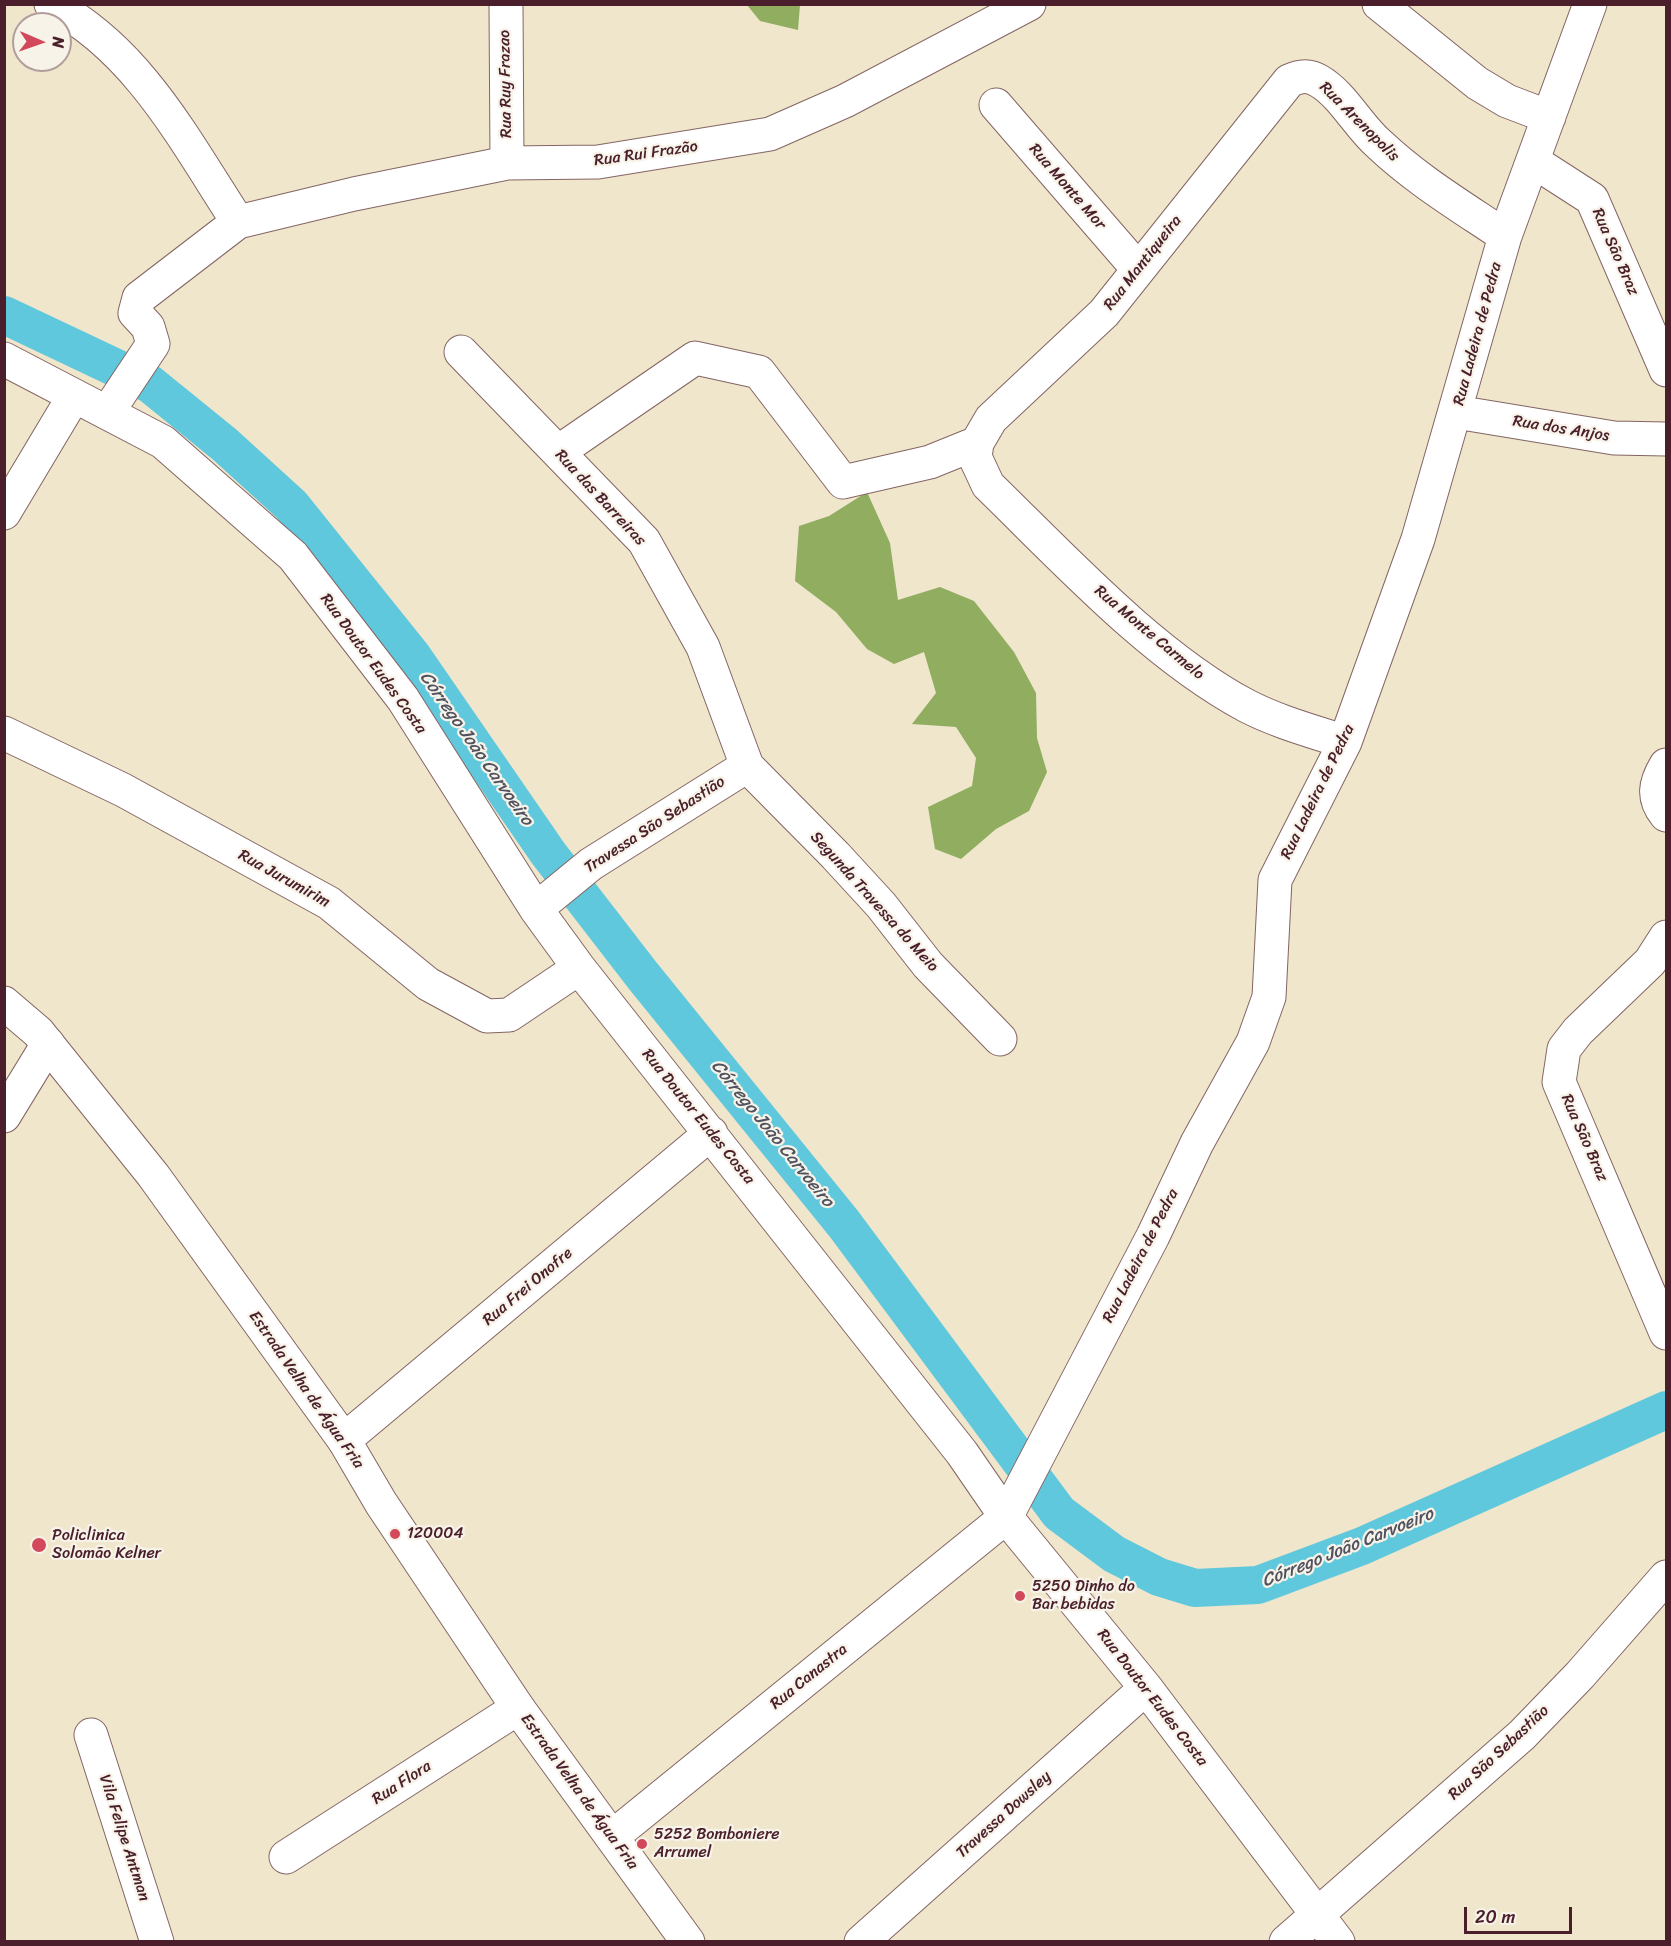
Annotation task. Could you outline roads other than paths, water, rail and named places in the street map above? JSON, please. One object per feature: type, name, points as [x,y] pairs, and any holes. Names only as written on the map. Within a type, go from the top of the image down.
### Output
[{"type":"street","points":[[51,4],[99,36],[161,101],[238,222],[139,298],[135,313],[153,337],[150,351],[107,413]]},
{"type":"street","name":"Rua Ruy Frazao","points":[[506,4],[507,163]]},
{"type":"street","name":"Rua Rui Frazão","points":[[238,222],[354,194],[507,163],[598,162],[770,134],[845,101],[1029,4]]},
{"type":"street","points":[[1379,4],[1477,83],[1507,101],[1549,117]]},
{"type":"street","name":"Rua Ladeira de Pedra","points":[[1011,1505],[1154,1236],[1197,1143],[1252,1042],[1269,997],[1275,880],[1345,742],[1418,539],[1505,236],[1590,4]]},
{"type":"street","name":"Rua Arenopolis","points":[[1299,76],[1318,80],[1330,90],[1375,141],[1406,169],[1505,236]]},
{"type":"street","name":"Rua Mantiqueira","points":[[977,443],[991,418],[1079,340],[1104,313],[1288,81],[1299,76]]},
{"type":"street","name":"Rua Monte Mor","points":[[996,105],[1138,269]]},
{"type":"street","name":"Rua São Braz","points":[[1533,161],[1592,199],[1666,370]]},
{"type":"street","name":"Rua das Barreiras","points":[[461,352],[644,541],[703,647],[747,766]]},
{"type":"street","points":[[558,452],[695,358],[759,372],[843,482],[930,462],[977,443]]},
{"type":"street","name":"Rua Doutor Eudes Costa","points":[[4,359],[163,442],[293,556],[403,699],[545,903],[579,968],[962,1453],[1011,1505],[1146,1688],[1338,1941]]},
{"type":"street","points":[[4,513],[74,396]]},
{"type":"street","name":"Rua dos Anjos","points":[[1456,412],[1614,438],[1666,439]]},
{"type":"street","name":"Rua Monte Carmelo","points":[[977,443],[975,458],[988,485],[1124,616],[1203,678],[1247,705],[1282,721],[1345,742]]},
{"type":"street","name":"Rua Jurumirim","points":[[4,733],[123,790],[329,903],[428,984],[487,1016],[509,1015],[579,968]]},
{"type":"street","points":[[1666,765],[1659,777],[1655,793],[1659,806],[1666,815]]},
{"type":"street","name":"Travessa São Sebastião","points":[[545,903],[591,864],[747,766]]},
{"type":"street","name":"Segunda Travessa do Meio","points":[[747,766],[835,855],[928,964],[1000,1039]]},
{"type":"street","name":"Rua São Braz","points":[[1666,937],[1650,962],[1578,1031],[1564,1049],[1559,1082],[1666,1333]]},
{"type":"street","name":"Estrada Velha de Água Fria","points":[[4,1003],[38,1032],[153,1175],[344,1440],[381,1503],[518,1708],[688,1941]]},
{"type":"street","points":[[4,1116],[48,1044]]},
{"type":"street","name":"Rua Frei Onofre","points":[[344,1440],[711,1133]]},
{"type":"street","name":"Rua Canastra","points":[[612,1837],[1011,1505]]},
{"type":"street","name":"Rua São Sebastião","points":[[1287,1941],[1522,1735],[1580,1675],[1666,1577]]},
{"type":"street","name":"Travessa Dowsley","points":[[861,1941],[1146,1688]]},
{"type":"street","name":"Rua Flora","points":[[286,1857],[518,1708]]},
{"type":"street","name":"Vila Felipe Antman","points":[[91,1735],[158,1941]]},
{"type":"waterway","name":"Córrego João Carvoeiro","points":[[4,315],[150,384],[224,444],[291,505],[413,657],[548,853],[643,976],[844,1224],[1059,1513],[1114,1554],[1159,1577],[1195,1588],[1258,1585],[1362,1546],[1666,1410]]},
{"type":"place","name":"120004","points":[[395,1534]]},
{"type":"place","name":"Policlinica Solomão Kelner","points":[[39,1545]]},
{"type":"place","name":"5250 Dinho do Bar bebidas","points":[[1020,1596]]},
{"type":"place","name":"5252 Bomboniere Arrumel","points":[[642,1844]]}]
